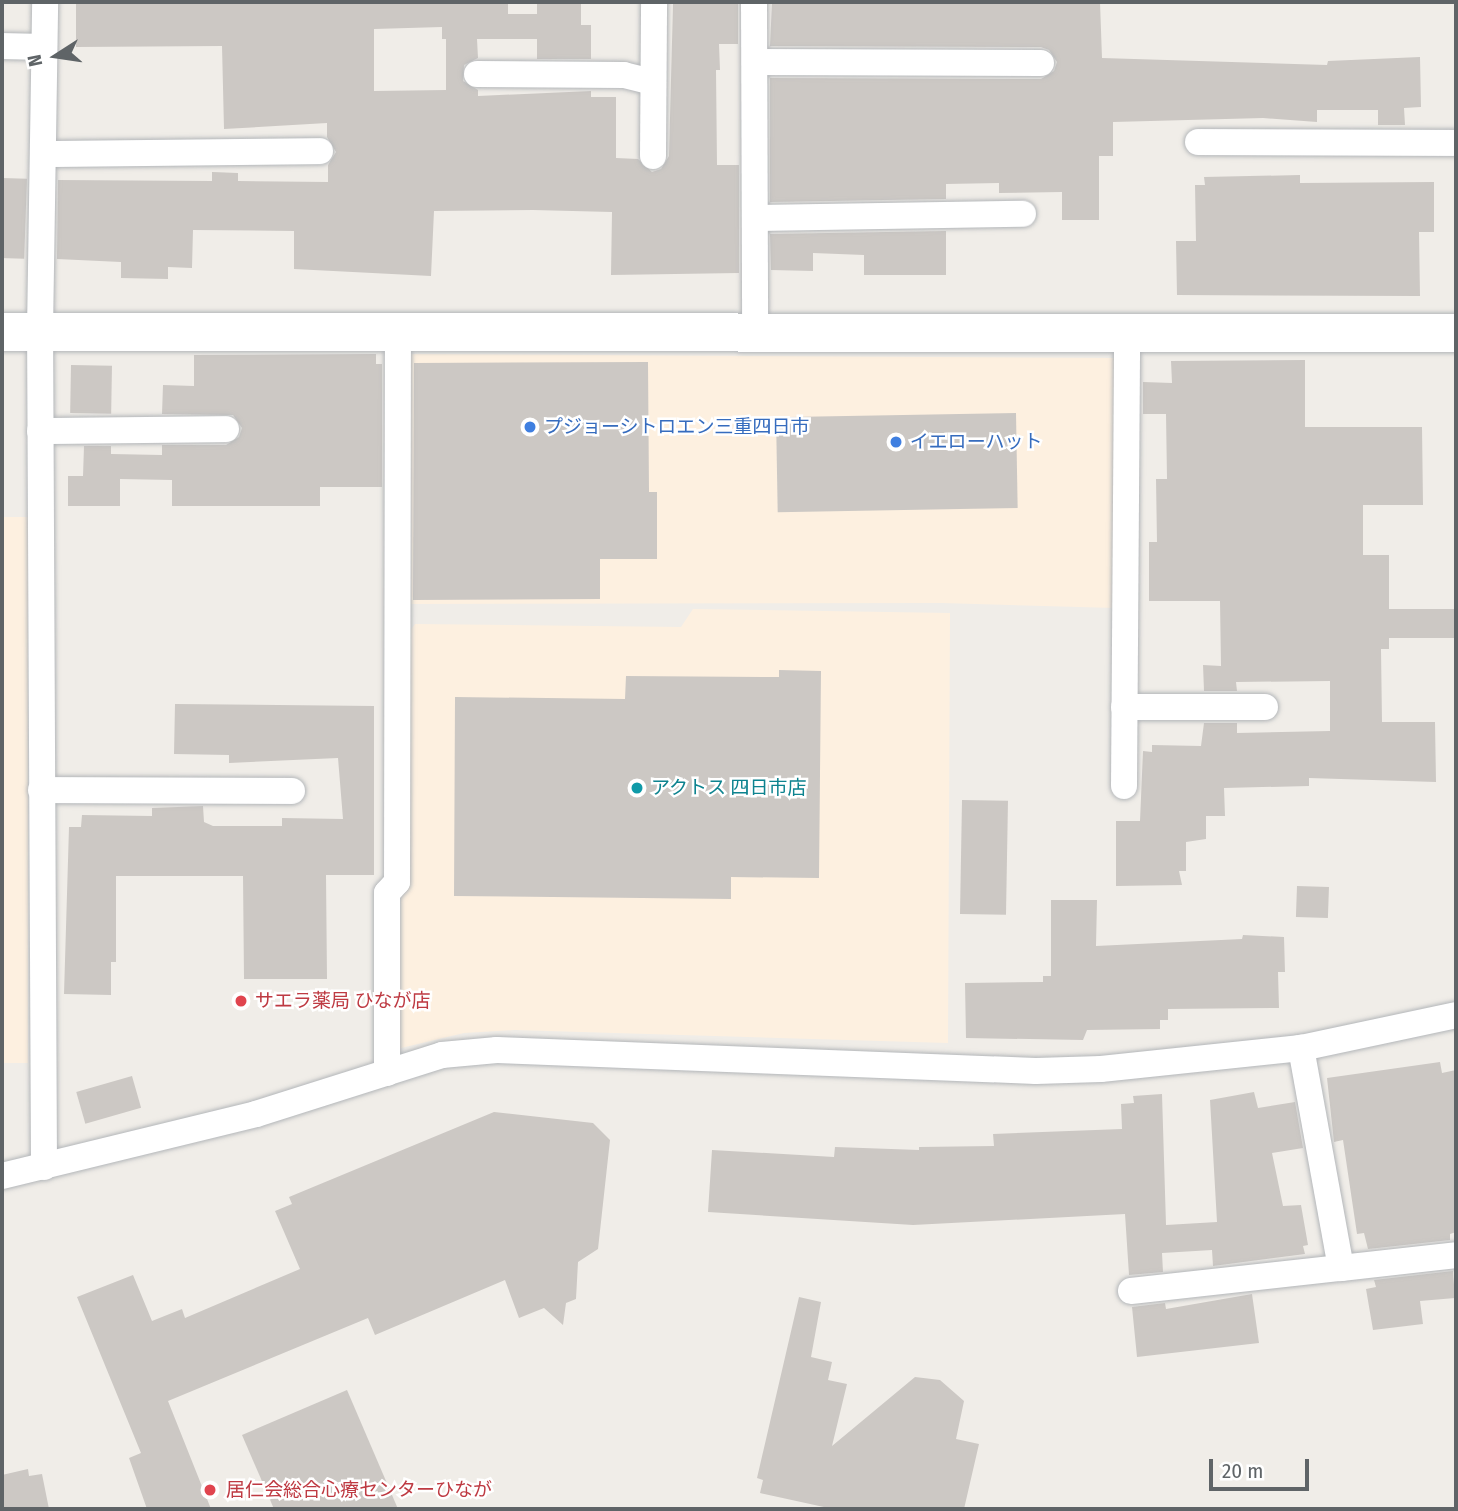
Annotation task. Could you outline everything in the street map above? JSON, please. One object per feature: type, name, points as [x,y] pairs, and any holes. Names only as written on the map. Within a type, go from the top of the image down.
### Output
[{"type":"street","points":[[44,1167],[40,331],[45,2]]},
{"type":"street","points":[[653,156],[654,2]]},
{"type":"street","points":[[754,2],[755,334]]},
{"type":"street","points":[[2,47],[44,47]]},
{"type":"street","points":[[755,62],[1041,63]]},
{"type":"street","points":[[477,74],[624,75],[653,82]]},
{"type":"street","points":[[1198,142],[1456,143]]},
{"type":"street","points":[[43,154],[320,150]]},
{"type":"street","points":[[755,218],[1023,214]]},
{"type":"street","points":[[2,332],[1456,333]]},
{"type":"street","points":[[387,1073],[387,894],[397,883],[398,332]]},
{"type":"street","points":[[1125,786],[1127,334]]},
{"type":"street","points":[[40,430],[226,429]]},
{"type":"street","points":[[1124,708],[1265,707]]},
{"type":"street","points":[[41,790],[292,791]]},
{"type":"street","points":[[2,1176],[256,1114],[442,1055],[497,1050],[951,1065],[1037,1072],[1301,1048],[1456,1015]]},
{"type":"street","points":[[1301,1048],[1341,1268]]},
{"type":"street","points":[[1131,1292],[1456,1255]]},
{"type":"shaded area","points":[[407,354],[1115,358],[1115,608],[942,603],[407,604]]},
{"type":"shaded area","points":[[2,517],[28,517],[28,1063],[2,1063]]},
{"type":"shaded area","points":[[693,609],[950,613],[948,1043],[515,1030],[464,1033],[397,1049],[408,634],[415,624],[681,627]]},
{"type":"building","points":[[76,2],[508,3],[508,14],[537,14],[537,2],[581,2],[581,25],[591,25],[591,59],[537,59],[537,39],[477,39],[478,58],[464,65],[463,81],[478,90],[478,96],[591,91],[591,97],[616,97],[616,158],[638,159],[652,172],[661,169],[669,156],[673,4],[738,4],[738,44],[719,44],[720,70],[716,70],[717,165],[739,165],[739,273],[611,275],[612,212],[533,210],[434,211],[431,276],[294,269],[294,231],[193,230],[192,268],[168,267],[168,279],[121,278],[121,262],[57,259],[58,180],[212,181],[212,172],[238,173],[238,181],[328,182],[328,165],[336,152],[327,137],[327,123],[224,129],[222,46],[76,47]],"holes":[[[442,27],[442,39],[446,39],[446,90],[374,91],[374,29]]]},
{"type":"building","points":[[772,2],[1100,2],[1102,58],[1327,65],[1328,61],[1420,57],[1421,107],[1404,108],[1405,125],[1378,125],[1378,110],[1317,110],[1317,122],[1263,118],[1113,122],[1113,156],[1099,156],[1099,220],[1062,220],[1062,192],[999,193],[999,183],[946,184],[946,199],[770,202],[770,78],[1041,79],[1054,71],[1057,62],[1049,50],[1041,47],[770,46]]},
{"type":"building","points":[[1300,175],[1300,183],[1434,182],[1434,232],[1419,232],[1420,296],[1177,295],[1176,241],[1196,241],[1195,185],[1205,185],[1204,177]]},
{"type":"building","points":[[2,178],[27,179],[24,259],[2,258]]},
{"type":"building","points":[[946,231],[946,275],[864,275],[864,255],[813,253],[813,271],[771,270],[770,234]]},
{"type":"building","points":[[376,354],[376,364],[382,364],[382,487],[320,487],[320,506],[172,506],[172,480],[120,479],[120,506],[68,506],[68,476],[83,476],[84,446],[111,446],[111,454],[162,455],[162,445],[226,445],[239,437],[242,428],[233,415],[162,414],[163,385],[194,386],[194,355]]},
{"type":"building","points":[[1305,360],[1305,427],[1422,427],[1423,505],[1363,505],[1363,555],[1389,555],[1389,609],[1456,609],[1456,638],[1389,638],[1389,649],[1381,649],[1382,722],[1435,722],[1436,782],[1309,778],[1309,786],[1224,788],[1225,816],[1206,816],[1206,839],[1186,842],[1186,871],[1179,871],[1182,885],[1116,886],[1116,821],[1140,821],[1143,751],[1152,752],[1152,745],[1201,746],[1204,723],[1237,723],[1237,733],[1330,731],[1330,681],[1236,682],[1237,691],[1204,691],[1203,665],[1221,666],[1220,601],[1149,601],[1149,542],[1157,542],[1156,479],[1167,479],[1166,414],[1143,414],[1143,382],[1172,383],[1171,361]]},
{"type":"building","name":"プジョーシトロエン三重四日市","points":[[648,362],[649,492],[657,492],[657,559],[600,559],[600,599],[413,600],[414,363]]},
{"type":"building","points":[[71,365],[112,366],[111,414],[70,413]]},
{"type":"building","name":"イエローハット","points":[[1016,413],[1018,508],[778,512],[776,417]]},
{"type":"building","name":"アクトス 四日市店","points":[[779,670],[821,671],[819,878],[731,877],[731,899],[454,896],[455,697],[625,699],[626,676],[779,677]]},
{"type":"building","points":[[175,704],[374,706],[374,875],[326,875],[327,979],[244,979],[243,876],[116,876],[116,962],[111,962],[111,995],[64,994],[69,827],[81,827],[82,815],[152,816],[152,808],[203,806],[204,822],[213,826],[282,826],[282,818],[343,819],[338,758],[229,763],[229,755],[174,754]]},
{"type":"building","points":[[962,800],[1008,801],[1006,915],[960,914]]},
{"type":"building","points":[[1297,886],[1329,887],[1328,918],[1296,917]]},
{"type":"building","points":[[1051,900],[1097,900],[1096,946],[1242,939],[1243,935],[1284,937],[1285,972],[1278,972],[1279,1008],[1168,1009],[1168,1020],[1160,1020],[1160,1029],[1087,1030],[1083,1040],[966,1038],[965,983],[1043,982],[1043,976],[1051,976]]},
{"type":"building","points":[[1440,1062],[1442,1073],[1456,1070],[1456,1232],[1450,1234],[1450,1240],[1368,1249],[1364,1233],[1357,1234],[1343,1140],[1334,1142],[1327,1078]]},
{"type":"building","points":[[132,1076],[141,1108],[85,1124],[76,1092]]},
{"type":"building","points":[[1254,1092],[1258,1108],[1295,1102],[1303,1148],[1272,1153],[1283,1206],[1301,1205],[1308,1245],[1303,1246],[1305,1254],[1213,1266],[1212,1250],[1162,1253],[1163,1272],[1129,1275],[1125,1214],[913,1225],[708,1212],[712,1150],[834,1157],[835,1147],[919,1150],[919,1147],[994,1146],[993,1134],[1122,1129],[1121,1104],[1134,1103],[1133,1096],[1162,1094],[1166,1225],[1217,1222],[1210,1100]]},
{"type":"building","points":[[494,1112],[593,1123],[610,1140],[598,1249],[578,1262],[576,1299],[566,1303],[563,1325],[544,1308],[519,1318],[505,1280],[375,1335],[368,1318],[168,1401],[211,1509],[147,1509],[129,1458],[141,1453],[77,1297],[133,1275],[152,1321],[182,1309],[185,1318],[300,1269],[275,1211],[292,1204],[289,1197]]},
{"type":"building","points":[[1453,1271],[1455,1298],[1420,1301],[1423,1324],[1373,1330],[1366,1289],[1376,1287],[1374,1280]]},
{"type":"building","points":[[1252,1294],[1259,1343],[1137,1357],[1132,1307],[1165,1303],[1166,1309]]},
{"type":"building","points":[[799,1297],[821,1302],[811,1357],[832,1362],[828,1380],[847,1384],[832,1446],[915,1377],[940,1380],[964,1401],[956,1439],[979,1444],[964,1509],[833,1509],[760,1493],[763,1480],[757,1478]]},
{"type":"building","points":[[347,1390],[398,1509],[274,1509],[242,1435]]},
{"type":"building","points":[[28,1469],[29,1476],[42,1474],[49,1509],[2,1509],[2,1475]]},
{"type":"place","name":"プジョーシトロエン三重四日市","points":[[530,427]]},
{"type":"place","name":"イエローハット","points":[[896,442]]},
{"type":"place","name":"アクトス 四日市店","points":[[637,788]]},
{"type":"place","name":"サエラ薬局 ひなが店","points":[[241,1001]]},
{"type":"place","name":"居仁会総合心療センターひなが","points":[[210,1490]]}]
